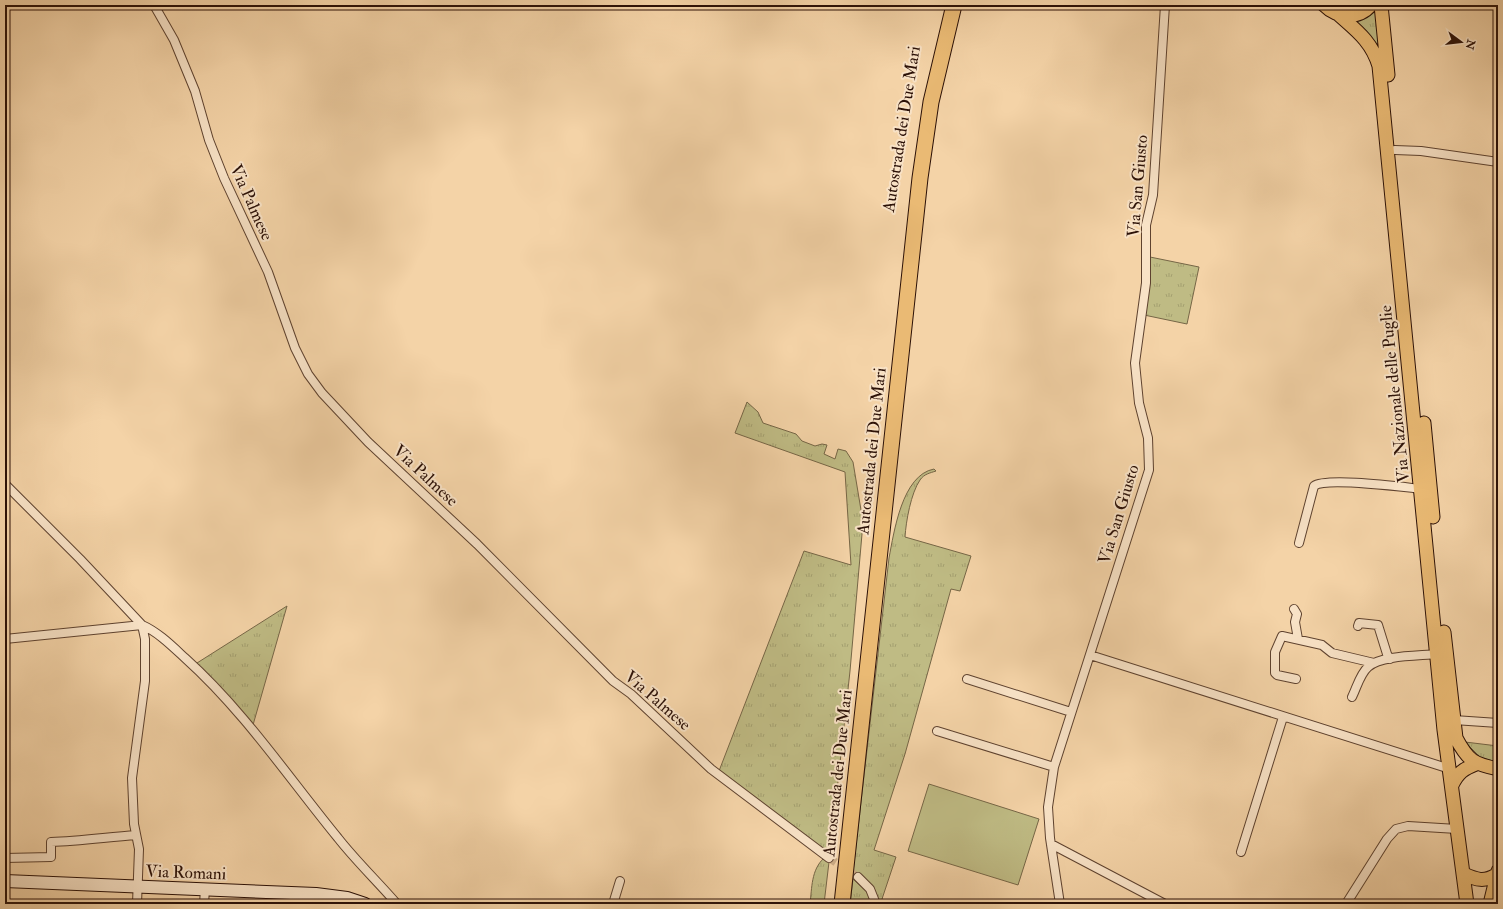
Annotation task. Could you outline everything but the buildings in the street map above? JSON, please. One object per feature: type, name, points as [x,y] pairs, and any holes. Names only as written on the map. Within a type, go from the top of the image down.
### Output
[{"type":"highway","name":"Autostrada dei Due Mari","points":[[832,904],[911,169],[923,94],[944,5]]},
{"type":"highway","name":"Autostrada dei Due Mari","points":[[842,904],[920,170],[931,102],[954,5]]},
{"type":"main road","name":"Via Nazionale delle Puglie","points":[[1324,5],[1339,15],[1366,40],[1375,52],[1379,66],[1422,489],[1437,654],[1467,904]]},
{"type":"main road","points":[[1339,15],[1349,16],[1359,14],[1372,5]]},
{"type":"main road","name":"Via Nazionale delle Puglie","points":[[1381,5],[1456,738],[1462,751],[1476,764]]},
{"type":"main road","points":[[1452,785],[1457,775],[1464,768],[1476,764],[1498,769]]},
{"type":"main road","points":[[1464,874],[1480,880],[1488,879],[1497,873]]},
{"type":"main road","points":[[1490,904],[1497,873]]},
{"type":"street","name":"Via Palmese","points":[[154,5],[174,40],[195,91],[209,140],[224,178],[268,272],[295,348],[308,374],[322,393],[368,442],[477,544],[613,681],[631,694],[711,768],[828,858]]},
{"type":"street","name":"Via San Giusto","points":[[1060,904],[1051,844],[1048,807],[1054,767],[1149,470],[1148,438],[1139,403],[1135,363],[1146,284],[1146,225],[1153,195],[1165,5]]},
{"type":"street","points":[[1395,150],[1421,151],[1498,162]]},
{"type":"street","points":[[1299,543],[1314,486],[1317,484],[1332,482],[1422,489]]},
{"type":"street","points":[[5,484],[80,559],[142,625],[149,628],[172,646],[223,695],[279,762],[339,839],[397,904]]},
{"type":"street","points":[[1294,609],[1298,614],[1295,622],[1298,639]]},
{"type":"street","points":[[1358,626],[1359,623],[1363,622],[1379,626],[1386,654],[1390,659]]},
{"type":"street","points":[[5,638],[142,625]]},
{"type":"street","points":[[137,904],[139,887],[139,849],[134,824],[132,778],[145,681],[145,639],[142,625]]},
{"type":"street","points":[[1296,679],[1275,674],[1275,652],[1282,636],[1322,645],[1335,654],[1374,663],[1390,659],[1437,654]]},
{"type":"street","points":[[1090,655],[1450,769]]},
{"type":"street","points":[[1352,697],[1362,675],[1374,663]]},
{"type":"street","points":[[967,679],[1071,712]]},
{"type":"street","points":[[1241,852],[1283,716]]},
{"type":"street","points":[[1454,720],[1498,723]]},
{"type":"street","points":[[937,731],[1054,767]]},
{"type":"street","points":[[1346,904],[1387,839],[1396,829],[1408,826],[1457,829]]},
{"type":"street","points":[[5,858],[52,857],[51,842],[86,841],[102,837],[136,835]]},
{"type":"street","points":[[1051,844],[1165,904]]},
{"type":"street","points":[[1497,873],[1498,890]]},
{"type":"street","points":[[858,877],[870,889],[876,904]]},
{"type":"street","name":"Via Romani","points":[[5,881],[316,894],[347,898],[365,904]]},
{"type":"street","points":[[613,904],[620,882]]},
{"type":"street","points":[[204,889],[204,904]]},
{"type":"green space","points":[[1376,5],[1383,41],[1375,45],[1352,19]]},
{"type":"green space","points":[[1150,257],[1199,267],[1187,324],[1144,315]]},
{"type":"green space","points":[[747,402],[758,412],[763,423],[796,434],[802,441],[815,446],[822,444],[827,445],[824,454],[835,459],[838,449],[846,451],[853,462],[862,516],[862,534],[850,671],[830,855],[719,771],[804,551],[851,565],[845,472],[735,433]]},
{"type":"green space","points":[[934,469],[936,471],[923,476],[914,492],[906,523],[905,537],[971,556],[960,591],[951,589],[905,754],[874,850],[896,857],[882,899],[896,904],[878,904],[864,878],[853,872],[889,558],[897,520],[907,493],[914,482],[923,473]]},
{"type":"green space","points":[[287,606],[253,725],[197,663]]},
{"type":"green space","points":[[1465,742],[1498,746],[1498,762],[1481,758]]},
{"type":"green space","points":[[929,784],[1039,819],[1018,885],[908,851]]},
{"type":"green space","points":[[824,858],[829,862],[824,904],[810,904],[814,874]]},
{"type":"green space","points":[[853,879],[867,892],[872,904],[850,904]]},
{"type":"tunnel","points":[[829,858],[858,877]]}]
